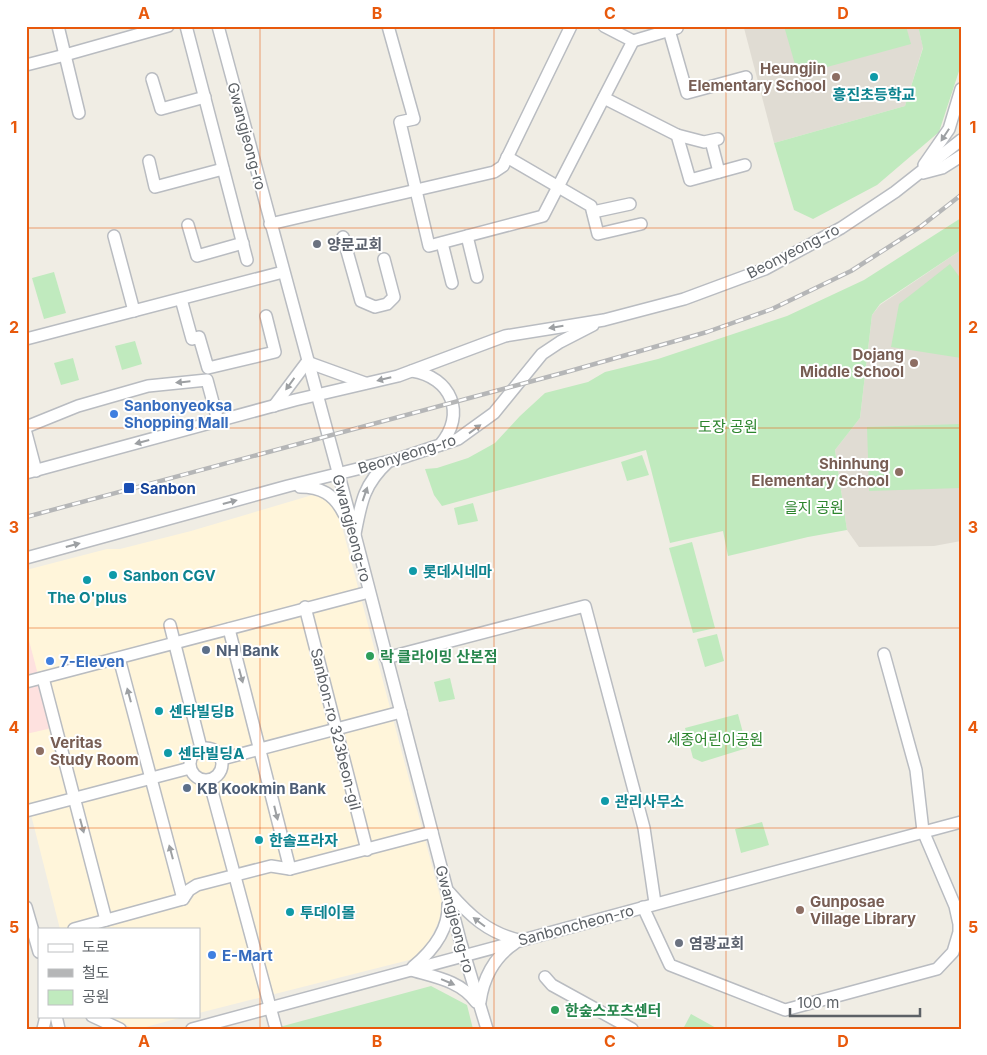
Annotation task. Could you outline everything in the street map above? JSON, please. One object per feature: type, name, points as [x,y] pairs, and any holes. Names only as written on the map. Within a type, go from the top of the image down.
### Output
[{"type":"street","points":[[58,26],[79,113]]},
{"type":"street","points":[[26,65],[65,55],[143,30],[168,26]]},
{"type":"street","points":[[186,26],[247,260]]},
{"type":"street","name":"Gwangjeong-ro","points":[[218,26],[337,474],[355,535],[447,889],[486,1029]]},
{"type":"street","points":[[388,26],[414,119],[400,122],[429,246],[543,216],[633,42],[673,29],[687,93],[746,77]]},
{"type":"street","points":[[270,224],[494,172],[503,166],[572,26]]},
{"type":"street","points":[[604,26],[633,42]]},
{"type":"street","points":[[152,79],[161,109],[204,97]]},
{"type":"street","points":[[917,174],[949,129],[961,89]]},
{"type":"street","points":[[604,98],[677,135],[704,142],[714,140],[719,172]]},
{"type":"street","points":[[677,135],[690,180],[745,165]]},
{"type":"street","name":"Beonyeong-ro","points":[[31,472],[274,406],[412,371],[506,336],[604,320],[684,299],[764,269],[841,228],[895,192],[961,140]]},
{"type":"street","points":[[917,174],[942,168],[961,156]]},
{"type":"street","points":[[507,157],[591,206],[598,234],[641,224]]},
{"type":"street","points":[[149,161],[155,187],[224,169]]},
{"type":"street","points":[[593,212],[630,204]]},
{"type":"street","points":[[188,225],[196,256],[243,243]]},
{"type":"street","points":[[114,236],[134,311]]},
{"type":"street","points":[[466,236],[477,277]]},
{"type":"street","points":[[343,237],[361,301],[375,307],[387,304],[394,297],[384,258]]},
{"type":"street","points":[[442,243],[452,283]]},
{"type":"street","points":[[26,339],[283,272]]},
{"type":"street","points":[[181,299],[192,339],[199,337],[208,368],[275,352],[266,316]]},
{"type":"street","name":"Beonyeong-ro","points":[[26,558],[288,486],[437,448],[458,439],[494,413],[542,354],[560,342],[604,320]]},
{"type":"street","points":[[274,406],[307,362],[365,383]]},
{"type":"street","points":[[412,371],[422,372],[440,383],[448,392],[453,405],[450,430],[437,448]]},
{"type":"street","points":[[26,427],[78,406],[148,386],[207,380],[218,421]]},
{"type":"street","points":[[26,433],[31,472]]},
{"type":"street","points":[[355,535],[366,489],[374,475],[389,461]]},
{"type":"street","points":[[288,486],[314,487],[330,494],[340,506],[355,535]]},
{"type":"street","points":[[26,682],[229,629],[305,607],[369,592]]},
{"type":"street","points":[[386,658],[585,606],[644,828],[649,905],[670,965],[785,1010],[937,969],[953,952],[959,932],[957,914],[923,831],[916,770],[884,654]]},
{"type":"street","name":"Sanbon-ro 323beon-gil","points":[[305,607],[367,850]]},
{"type":"street","points":[[170,625],[201,748]]},
{"type":"street","points":[[229,629],[290,869]]},
{"type":"street","points":[[120,658],[183,900]]},
{"type":"street","points":[[43,678],[106,920]]},
{"type":"street","points":[[222,759],[401,712]]},
{"type":"street","points":[[201,748],[212,749],[222,759],[220,772],[209,780],[198,778],[190,768],[192,755],[201,748]]},
{"type":"street","points":[[26,811],[190,768]]},
{"type":"street","points":[[209,780],[276,1029]]},
{"type":"street","name":"Sanboncheon-ro","points":[[192,1029],[961,822]]},
{"type":"street","points":[[78,928],[183,900],[192,887],[235,875],[271,866],[290,869],[432,832]]},
{"type":"street","points":[[447,889],[478,922],[501,936],[520,940]]},
{"type":"street","points":[[410,970],[427,956],[441,935],[448,915],[447,889]]},
{"type":"street","points":[[26,907],[37,939]]},
{"type":"street","points":[[480,1006],[482,991],[495,962],[505,950],[520,940]]},
{"type":"street","points":[[410,970],[450,982],[470,994],[480,1006]]},
{"type":"street","points":[[544,977],[552,985],[632,1029]]},
{"type":"street","points":[[96,1018],[120,1029]]},
{"type":"shaded area","name":"Heungjin Elementary School","points":[[749,26],[918,26],[923,47],[905,106],[774,143],[744,28]]},
{"type":"shaded area","points":[[961,250],[961,541],[934,546],[859,547],[847,530],[835,450],[860,418],[872,315],[880,305]]},
{"type":"shaded area","points":[[319,493],[337,508],[444,911],[421,957],[200,1013],[200,928],[60,928],[26,795],[26,570],[107,549],[120,549],[191,531]]},
{"type":"shaded area","points":[[26,629],[52,728],[26,734]]},
{"type":"shaded area","points":[[113,1018],[180,1018],[142,1028],[130,1027]]},
{"type":"green space","points":[[784,26],[906,26],[911,44],[798,75]]},
{"type":"green space","points":[[918,26],[961,26],[961,65],[939,132],[877,185],[813,219],[794,210],[774,143],[905,106],[923,48]]},
{"type":"green space","name":"도장 공원","points":[[961,218],[961,250],[880,304],[872,315],[860,418],[835,450],[847,530],[728,556],[723,531],[670,543],[646,450],[442,506],[434,495],[425,469],[437,468],[468,458],[495,443],[545,393],[588,382],[605,372],[658,359],[787,316],[864,280]]},
{"type":"green space","points":[[950,264],[961,279],[961,358],[891,347],[899,304]]},
{"type":"green space","points":[[54,272],[66,313],[44,319],[32,278]]},
{"type":"green space","points":[[135,341],[142,364],[122,370],[115,346]]},
{"type":"green space","points":[[73,358],[79,380],[61,385],[54,363]]},
{"type":"green space","points":[[961,424],[961,488],[869,491],[867,427]]},
{"type":"green space","points":[[642,455],[649,475],[627,481],[621,462]]},
{"type":"green space","points":[[473,503],[478,521],[458,525],[454,508]]},
{"type":"green space","points":[[692,542],[715,628],[693,633],[669,548]]},
{"type":"green space","points":[[717,634],[724,661],[705,667],[697,639]]},
{"type":"green space","points":[[450,678],[455,699],[439,702],[434,682]]},
{"type":"green space","name":"세종어린이공원","points":[[738,714],[747,748],[702,762],[693,758],[685,728]]},
{"type":"green space","points":[[762,822],[769,845],[741,853],[735,829]]},
{"type":"green space","points":[[431,986],[467,1005],[473,1029],[272,1029]]},
{"type":"green space","points":[[691,1014],[718,1029],[683,1029]]},
{"type":"railway","points":[[26,517],[570,371],[707,332],[772,309],[851,271],[920,227],[961,195]]},
{"type":"place","name":"Heungjin Elementary School","points":[[836,77]]},
{"type":"place","name":"흥진초등학교","points":[[874,77]]},
{"type":"place","name":"양문교회","points":[[317,244]]},
{"type":"place","name":"Dojang Middle School","points":[[914,363]]},
{"type":"place","name":"Sanbonyeoksa Shopping Mall","points":[[114,414]]},
{"type":"place","name":"Shinhung Elementary School","points":[[899,472]]},
{"type":"place","name":"Sanbon","points":[[129,488]]},
{"type":"place","name":"롯데시네마","points":[[413,571]]},
{"type":"place","name":"Sanbon CGV","points":[[113,575]]},
{"type":"place","name":"The O'plus","points":[[87,580]]},
{"type":"place","name":"NH Bank","points":[[206,650]]},
{"type":"place","name":"락 클라이밍 산본점","points":[[370,656]]},
{"type":"place","name":"7-Eleven","points":[[50,661]]},
{"type":"place","name":"센타빌딩B","points":[[159,711]]},
{"type":"place","name":"Veritas Study Room","points":[[40,751]]},
{"type":"place","name":"센타빌딩A","points":[[168,753]]},
{"type":"place","name":"KB Kookmin Bank","points":[[187,788]]},
{"type":"place","name":"관리사무소","points":[[605,801]]},
{"type":"place","name":"한솔프라자","points":[[259,840]]},
{"type":"place","name":"Gunposae Village Library","points":[[800,910]]},
{"type":"place","name":"투데이몰","points":[[290,912]]},
{"type":"place","name":"염광교회","points":[[679,943]]},
{"type":"place","name":"E-Mart","points":[[212,955]]},
{"type":"place","name":"한숲스포츠센터","points":[[555,1010]]},
{"type":"park label","name":"을지 공원","points":[[814,507]]}]
